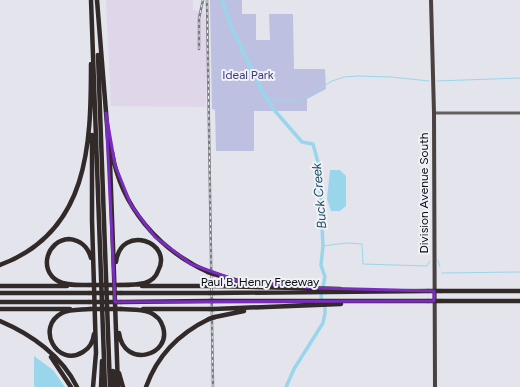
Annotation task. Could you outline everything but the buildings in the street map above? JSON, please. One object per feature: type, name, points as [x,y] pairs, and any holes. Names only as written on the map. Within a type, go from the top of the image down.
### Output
[{"type":"highway","points":[[90,0],[93,281],[96,353],[94,387]]},
{"type":"highway","points":[[90,0],[106,387]]},
{"type":"highway","points":[[96,0],[106,113],[115,281],[118,387]]},
{"type":"highway","points":[[96,0],[110,387]]},
{"type":"highway","points":[[0,265],[24,255],[41,243],[54,229],[70,204],[80,181],[87,150],[91,85]]},
{"type":"highway","points":[[106,113],[114,166],[123,189],[135,212],[148,229],[168,248],[186,260],[214,274],[250,282],[308,289]]},
{"type":"highway","points":[[89,285],[64,284],[52,276],[46,262],[48,253],[52,246],[66,239],[74,240],[84,245],[90,255],[93,281]]},
{"type":"highway","points":[[115,281],[117,257],[124,244],[138,239],[148,241],[160,254],[161,262],[156,275],[144,283],[120,285]]},
{"type":"highway","points":[[0,286],[120,285],[316,288],[350,291],[406,292],[520,291]]},
{"type":"highway","name":"Paul B. Henry Freeway","points":[[0,293],[211,293],[308,289],[350,291]]},
{"type":"highway","points":[[107,298],[114,387]]},
{"type":"highway","name":"Paul B. Henry Freeway","points":[[0,302],[212,301],[308,303],[520,301]]},
{"type":"highway","points":[[144,387],[156,365],[174,342],[189,330],[209,319],[240,312],[301,306],[308,303]]},
{"type":"highway","points":[[0,309],[212,309],[301,306]]},
{"type":"highway","points":[[90,309],[67,311],[54,319],[50,326],[50,337],[51,343],[58,351],[66,355],[74,355],[88,348],[93,339],[95,314]]},
{"type":"highway","points":[[116,313],[120,338],[127,350],[134,354],[142,355],[150,354],[157,350],[163,340],[164,332],[162,323],[158,318],[146,311],[121,309]]},
{"type":"highway","points":[[102,387],[103,313]]},
{"type":"highway","points":[[0,321],[36,341],[58,360],[77,387]]},
{"type":"highway","points":[[24,334],[55,362],[71,387]]},
{"type":"highway","points":[[117,353],[123,387]]},
{"type":"main road","name":"Division Avenue South","points":[[431,0],[434,113],[435,387]]},
{"type":"main road","points":[[434,113],[520,113]]},
{"type":"highlighted area","points":[[106,113],[115,165],[131,205],[155,237],[191,264],[238,281],[316,288],[434,291],[434,301],[115,302]]},
{"type":"shaded area","points":[[106,0],[193,0],[193,10],[204,12],[208,32],[206,107],[111,106]]},
{"type":"shaded area","points":[[330,170],[340,170],[346,176],[346,206],[340,211],[331,211],[327,199]]},
{"type":"shaded area","points":[[34,356],[53,370],[65,387],[34,387]]},
{"type":"green space","name":"Ideal Park","points":[[210,0],[242,0],[242,14],[256,14],[256,40],[270,40],[269,14],[293,14],[294,69],[325,69],[326,89],[307,99],[307,111],[254,111],[254,151],[216,151],[215,110],[212,109]]},
{"type":"waterway","name":"Buck Creek","points":[[222,0],[230,24],[263,93],[275,111],[302,142],[313,144],[319,166],[323,246],[321,265],[325,277],[321,297],[325,308],[325,313],[323,323],[294,369],[286,387]]},
{"type":"waterway","points":[[266,97],[275,100],[300,100],[332,81],[344,77],[391,77],[429,81]]},
{"type":"waterway","points":[[437,81],[520,78]]},
{"type":"waterway","points":[[323,246],[346,243],[362,244],[363,264],[427,266],[430,261]]},
{"type":"waterway","points":[[438,260],[440,267]]},
{"type":"waterway","points":[[442,273],[520,272]]},
{"type":"railway","points":[[199,49],[199,18],[203,0]]},
{"type":"railway","points":[[207,0],[213,387]]}]
